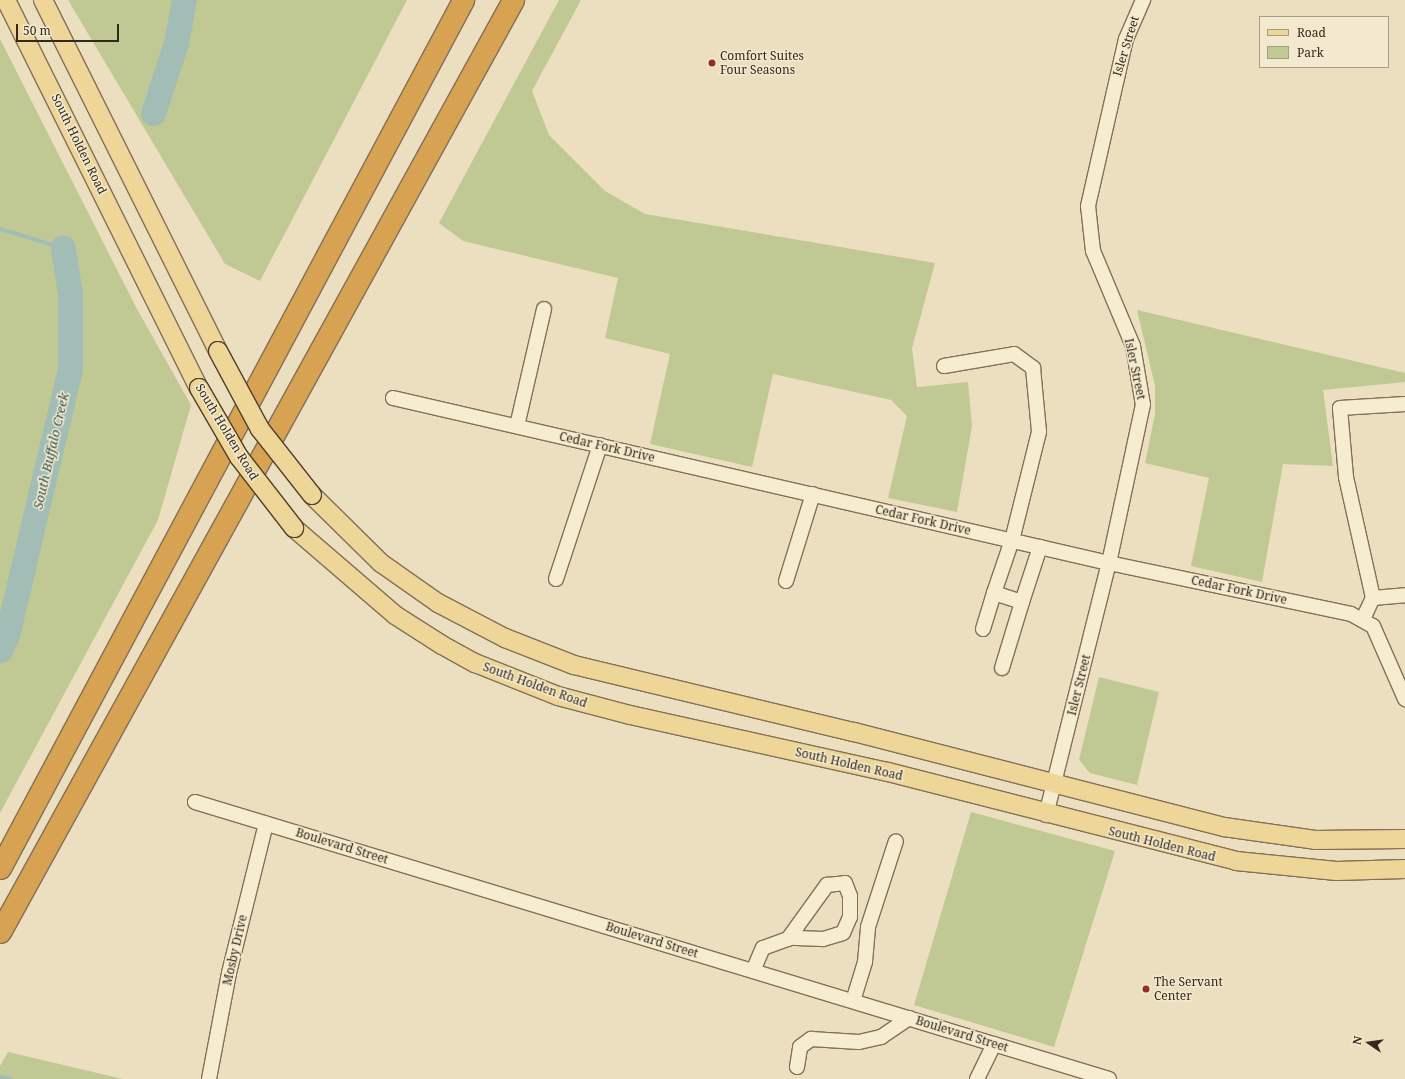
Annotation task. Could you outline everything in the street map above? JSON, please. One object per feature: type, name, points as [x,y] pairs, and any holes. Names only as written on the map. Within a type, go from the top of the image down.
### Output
[{"type":"highway","points":[[0,868],[463,0]]},
{"type":"highway","points":[[0,932],[513,0]]},
{"type":"main road","name":"South Holden Road","points":[[6,0],[199,388],[239,457],[294,528],[395,614],[475,663],[518,681],[630,715],[894,774],[1046,815],[1236,861],[1337,871],[1405,869]]},
{"type":"main road","points":[[43,0],[218,351],[260,429],[312,495],[352,536],[402,579],[470,622],[536,652],[607,675],[854,732],[1054,784],[1259,834],[1345,841],[1405,839]]},
{"type":"street","name":"Isler Street","points":[[1046,815],[1109,562],[1143,405],[1133,346],[1093,251],[1088,206],[1126,39],[1143,0]]},
{"type":"street","points":[[517,426],[544,309]]},
{"type":"street","points":[[944,366],[1014,354],[1033,368],[1038,432],[1012,540],[983,629]]},
{"type":"street","name":"Cedar Fork Drive","points":[[393,398],[1040,547],[1363,619]]},
{"type":"street","points":[[1405,404],[1340,408],[1346,477],[1373,598],[1363,619],[1373,626],[1405,699]]},
{"type":"street","points":[[556,579],[600,445]]},
{"type":"street","points":[[786,581],[813,494]]},
{"type":"street","points":[[1002,668],[1040,547]]},
{"type":"street","points":[[994,593],[1022,602]]},
{"type":"street","points":[[1373,598],[1405,595]]},
{"type":"street","name":"Boulevard Street","points":[[195,802],[1109,1079]]},
{"type":"street","name":"Mosby Drive","points":[[209,1079],[229,973],[266,823]]},
{"type":"street","points":[[853,1001],[864,962],[868,927],[896,841]]},
{"type":"street","points":[[753,971],[763,948],[790,938],[823,939],[843,933],[850,917],[850,896],[845,883],[827,885],[790,938]]},
{"type":"street","points":[[797,1068],[800,1047],[811,1039],[859,1042],[881,1037],[909,1018]]},
{"type":"street","points":[[977,1079],[994,1044]]},
{"type":"green space","points":[[68,0],[407,0],[260,281],[225,264]]},
{"type":"green space","points":[[559,0],[581,0],[532,91],[549,135],[605,191],[645,214],[935,263],[912,348],[917,387],[968,382],[972,426],[957,512],[888,498],[907,416],[891,400],[773,374],[752,467],[650,444],[670,354],[605,338],[618,278],[463,241],[439,223]]},
{"type":"green space","points":[[0,39],[137,309],[191,405],[158,520],[0,813]]},
{"type":"green space","points":[[1137,310],[1405,373],[1405,382],[1323,390],[1333,466],[1283,464],[1262,582],[1191,566],[1209,478],[1145,463],[1155,414],[1155,386]]},
{"type":"green space","points":[[1099,677],[1159,692],[1137,785],[1090,773],[1079,760]]},
{"type":"green space","points":[[971,812],[1115,851],[1054,1047],[914,1005]]},
{"type":"green space","points":[[8,1052],[123,1079],[0,1079],[0,1066]]},
{"type":"waterway","name":"South Buffalo Creek","points":[[153,113],[176,43],[184,0]]},
{"type":"waterway","points":[[0,229],[63,248]]},
{"type":"waterway","name":"South Buffalo Creek","points":[[0,650],[7,635],[70,369],[70,294],[63,248]]},
{"type":"waterway","points":[[0,1077],[11,1079]]},
{"type":"place","name":"Comfort Suites Four Seasons","points":[[712,63]]},
{"type":"place","name":"The Servant Center","points":[[1146,989]]}]
